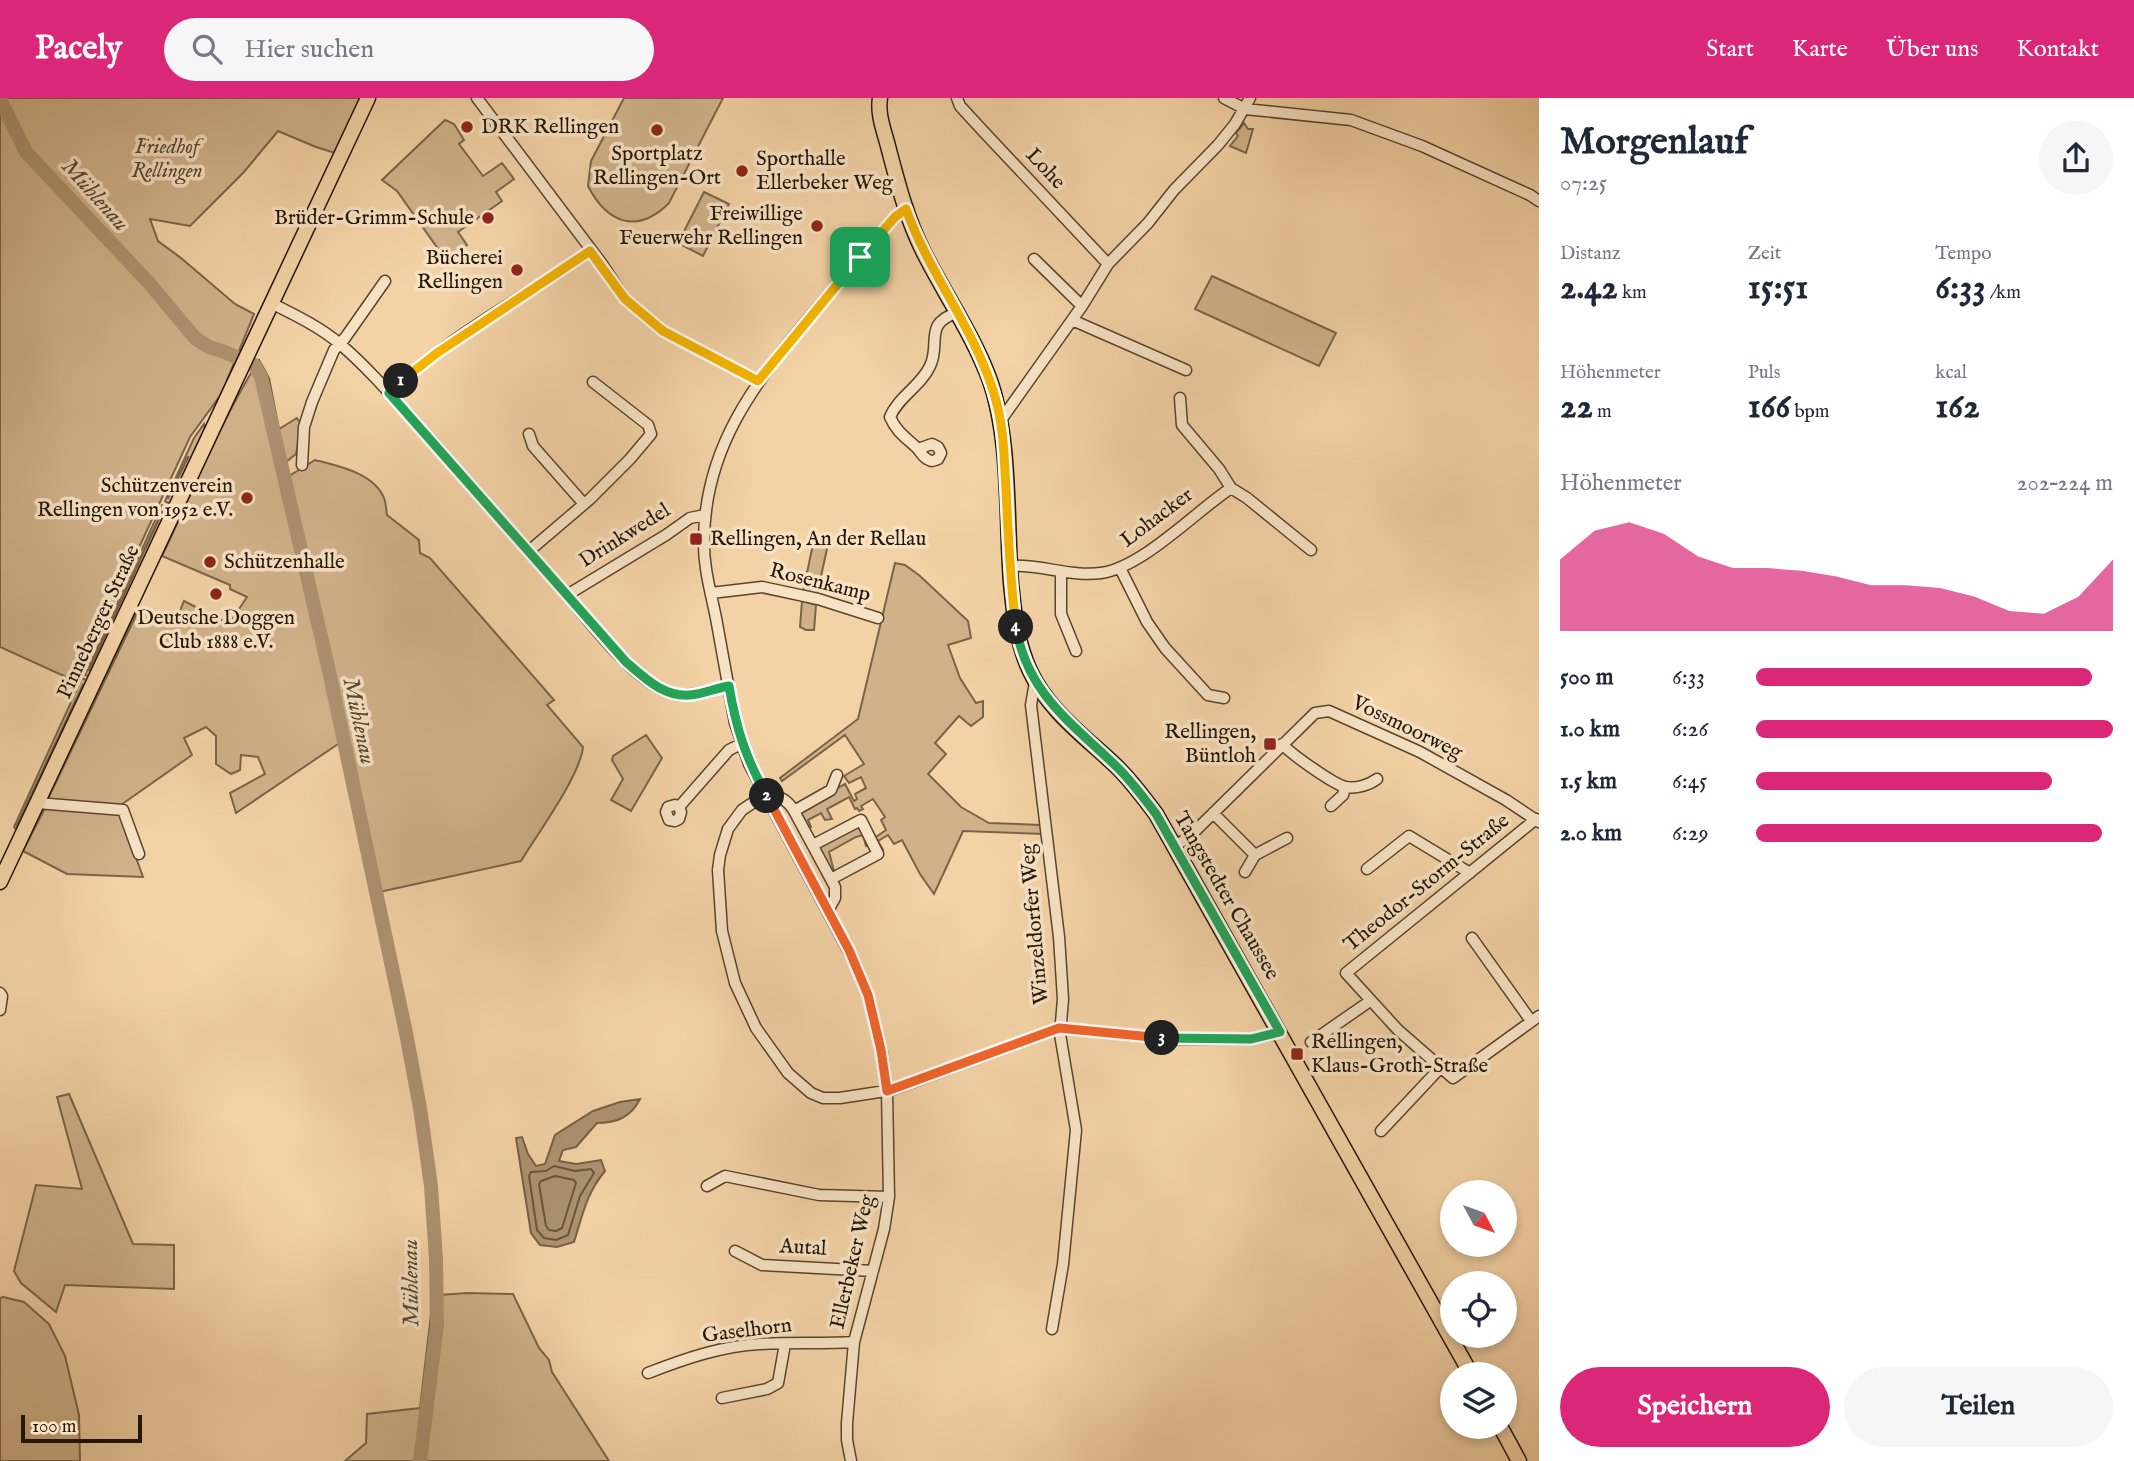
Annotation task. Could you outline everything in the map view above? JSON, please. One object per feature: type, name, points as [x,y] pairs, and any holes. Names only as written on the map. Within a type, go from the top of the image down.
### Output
[{"type":"main road","name":"Pinneberger Straße","points":[[0,882],[368,98]]},
{"type":"main road","name":"Tangstedter Chaussee","points":[[880,98],[882,121],[906,209],[923,251],[989,378],[1001,420],[1010,566],[1018,638],[1035,682],[1061,715],[1133,783],[1156,814],[1465,1362]]},
{"type":"main road","points":[[1507,1439],[1519,1461]]},
{"type":"street","points":[[477,98],[625,299],[663,331],[758,381]]},
{"type":"street","name":"Lohe","points":[[957,98],[967,114],[1108,264]]},
{"type":"street","points":[[1224,98],[1351,120],[1456,160],[1539,201]]},
{"type":"street","points":[[1001,420],[1082,306],[1108,264],[1218,145],[1248,103]]},
{"type":"street","name":"Ellerbeker Weg","points":[[847,1459],[846,1423],[854,1342],[884,1230],[889,1198],[887,1091],[881,1050],[868,995],[855,963],[749,764],[741,744],[711,593],[704,542],[705,515],[712,474],[721,450],[732,425],[758,381],[860,257],[895,217],[906,209]]},
{"type":"street","points":[[389,393],[437,353],[590,251]]},
{"type":"street","points":[[1034,260],[1082,306]]},
{"type":"street","points":[[302,465],[304,426],[334,349],[385,281]]},
{"type":"street","points":[[271,303],[340,344],[389,393],[626,662],[653,685],[679,695],[691,695],[729,686]]},
{"type":"street","points":[[918,449],[902,436],[890,417],[894,408],[931,365],[933,335],[938,325],[945,318],[957,313]]},
{"type":"street","points":[[1072,320],[1186,370]]},
{"type":"street","points":[[529,551],[625,465],[651,434],[648,425],[593,382]]},
{"type":"street","points":[[1181,398],[1182,425],[1219,469],[1231,488],[1311,550]]},
{"type":"street","points":[[529,434],[540,454],[584,504]]},
{"type":"street","name":"Lohacker","points":[[1010,566],[1093,573],[1120,568],[1146,554],[1231,488]]},
{"type":"street","name":"Drinkwedel","points":[[567,595],[690,518],[705,515]]},
{"type":"street","points":[[1120,568],[1147,622],[1166,648],[1208,695],[1224,698]]},
{"type":"street","points":[[1061,571],[1061,614],[1076,651]]},
{"type":"street","name":"Rosenkamp","points":[[711,593],[762,587],[818,599],[878,618]]},
{"type":"street","name":"Winzeldorfer Weg","points":[[1035,682],[1031,705],[1060,949],[1063,999],[1059,1028],[1076,1130],[1063,1264],[1052,1329]]},
{"type":"street","name":"Vossmoorweg","points":[[1174,846],[1188,838],[1315,713],[1329,711],[1420,752],[1537,820]]},
{"type":"street","points":[[679,807],[729,750],[741,744]]},
{"type":"street","points":[[1282,744],[1289,753],[1346,787],[1369,785],[1377,779]]},
{"type":"street","points":[[794,811],[831,790],[837,775]]},
{"type":"street","points":[[1331,806],[1346,787]]},
{"type":"street","points":[[828,911],[836,893],[831,879],[788,802],[766,794],[742,810],[728,829],[720,855],[717,884],[725,947],[736,983],[756,1028],[768,1047],[788,1073],[811,1093],[823,1098],[887,1091],[1059,1028],[1168,1039],[1251,1039],[1280,1032]]},
{"type":"street","points":[[37,803],[123,810],[139,854]]},
{"type":"street","points":[[1213,813],[1255,855]]},
{"type":"street","points":[[813,845],[861,820],[878,854],[831,879]]},
{"type":"street","name":"Theodor-Storm-Straße","points":[[1441,1068],[1398,1030],[1346,973],[1537,820]]},
{"type":"street","points":[[1367,869],[1409,836],[1470,873]]},
{"type":"street","points":[[1245,872],[1255,855],[1287,838]]},
{"type":"street","points":[[1381,1131],[1441,1068],[1453,1078],[1535,1018],[1472,938]]},
{"type":"street","points":[[0,993],[0,1010]]},
{"type":"street","points":[[1311,1041],[1370,1001]]},
{"type":"street","points":[[707,1186],[725,1176],[819,1195],[889,1198]]},
{"type":"street","name":"Autal","points":[[735,1251],[762,1265],[873,1271]]},
{"type":"street","name":"Gaselhorn","points":[[648,1373],[689,1357],[733,1347],[854,1342]]},
{"type":"street","points":[[722,1398],[767,1389],[778,1383],[785,1344]]},
{"type":"green space","name":"Friedhof Rellingen","points":[[0,98],[360,98],[335,153],[278,131],[244,172],[190,226],[150,219],[158,241],[235,304],[254,314],[222,393],[190,437],[77,682],[0,647]]},
{"type":"green space","name":"Sportplatz Rellingen-Ort","points":[[624,98],[723,98],[669,203],[646,219],[634,221],[614,216],[604,209],[588,186],[591,161]]},
{"type":"green space","points":[[445,120],[454,124],[464,140],[459,144],[483,176],[502,163],[514,179],[496,192],[502,201],[458,232],[467,245],[446,260],[397,191],[382,180]]},
{"type":"green space","points":[[1244,123],[1248,129],[1253,129],[1246,153],[1230,146]]},
{"type":"green space","points":[[704,192],[729,204],[703,256],[678,243]]},
{"type":"green space","points":[[1212,276],[1336,333],[1319,366],[1195,309]]},
{"type":"green space","points":[[259,360],[269,378],[279,429],[297,418],[302,425],[296,454],[286,462],[289,476],[315,460],[354,472],[372,482],[384,498],[387,515],[419,540],[420,553],[430,558],[554,700],[547,705],[583,747],[567,788],[521,861],[379,892],[313,586],[307,587],[341,742],[236,813],[230,793],[265,774],[258,757],[241,755],[240,770],[231,774],[216,764],[216,736],[206,727],[184,738],[192,755],[118,807],[48,799],[139,609],[175,623],[184,601],[229,624],[247,597],[230,589],[230,585],[162,556],[219,432]]},
{"type":"green space","points":[[204,424],[206,433],[170,504],[165,501],[194,438]]},
{"type":"green space","points":[[162,505],[168,506],[170,511],[90,677],[85,675]]},
{"type":"green space","points":[[817,541],[828,544],[817,595],[803,592],[813,544]]},
{"type":"green space","points":[[895,563],[905,565],[920,576],[968,621],[971,638],[948,645],[960,678],[976,703],[983,701],[983,717],[971,726],[959,716],[935,743],[946,754],[928,774],[961,807],[989,823],[1042,825],[1044,834],[963,831],[934,894],[902,840],[894,844],[888,835],[878,841],[883,850],[880,852],[873,839],[886,830],[881,820],[885,817],[873,799],[861,806],[863,809],[859,811],[849,797],[827,809],[832,819],[825,820],[821,813],[808,820],[811,827],[807,830],[799,814],[801,809],[845,784],[854,801],[857,799],[855,794],[866,788],[861,777],[849,783],[844,776],[864,764],[845,735],[782,781],[780,778],[858,719]]},
{"type":"green space","points":[[802,601],[816,605],[814,630],[800,627]]},
{"type":"green space","points":[[82,678],[88,681],[17,831],[14,827]]},
{"type":"green space","points":[[646,735],[662,758],[631,811],[611,800],[623,779],[612,760],[613,756]]},
{"type":"green space","points":[[45,808],[120,814],[143,877],[67,874],[23,851]]},
{"type":"green space","points":[[856,824],[862,826],[869,845],[866,846],[863,835],[829,852],[835,875],[830,873],[818,846]]},
{"type":"green space","points":[[69,1094],[133,1244],[174,1245],[174,1289],[65,1285],[56,1312],[21,1283],[14,1271],[36,1185],[82,1189],[57,1097]]},
{"type":"green space","points":[[467,1293],[513,1294],[539,1348],[549,1360],[552,1372],[609,1461],[345,1461],[366,1443],[367,1414],[420,1408],[433,1297]]},
{"type":"green space","points":[[0,1298],[24,1302],[49,1324],[65,1356],[79,1415],[80,1461],[0,1461]]},
{"type":"water","points":[[640,1099],[628,1115],[611,1122],[597,1123],[576,1147],[563,1150],[559,1161],[576,1164],[601,1160],[605,1171],[589,1196],[574,1242],[557,1247],[540,1245],[531,1233],[516,1138],[522,1137],[536,1166],[545,1164],[555,1135],[593,1111]]},
{"type":"waterway","name":"Mühlenau","points":[[0,99],[26,152],[149,283],[195,338],[209,347],[254,365],[261,377],[329,671],[420,1108],[431,1186],[437,1325],[420,1461]]},
{"type":"waterway","name":"Mühlenau","points":[[231,360],[232,355]]},
{"type":"waterway","points":[[168,498],[188,457]]},
{"type":"waterway","points":[[89,670],[162,512]]},
{"type":"waterway","points":[[53,786],[137,612]]},
{"type":"waterway","points":[[17,826],[83,685]]},
{"type":"place","name":"DRK Rellingen","points":[[467,127]]},
{"type":"place","name":"Sportplatz Rellingen-Ort","points":[[657,130]]},
{"type":"place","name":"Sporthalle Ellerbeker Weg","points":[[742,171]]},
{"type":"place","name":"Brüder-Grimm-Schule","points":[[488,218]]},
{"type":"place","name":"Freiwillige Feuerwehr Rellingen","points":[[817,226]]},
{"type":"place","name":"Bücherei Rellingen","points":[[517,270]]},
{"type":"place","name":"Schützenverein Rellingen von 1952 e.V.","points":[[247,498]]},
{"type":"place","name":"Rellingen, An der Rellau","points":[[696,539]]},
{"type":"place","name":"Schützenhalle","points":[[210,562]]},
{"type":"place","name":"Deutsche Doggen Club 1888 e.V.","points":[[216,594]]},
{"type":"place","name":"Rellingen, Büntloh","points":[[1270,744]]},
{"type":"place","name":"Rellingen, Klaus-Groth-Straße","points":[[1297,1054]]},
{"type":"route","points":[[906,209],[923,251],[982,361],[996,399],[1001,420],[1010,566],[1017,630],[1030,671],[1035,682],[1061,715],[1133,783],[1156,814],[1280,1032],[1251,1039],[1168,1039],[1059,1028],[887,1091],[877,1029],[868,995],[849,950],[749,764],[735,723],[729,686],[691,695],[679,695],[653,685],[643,677],[614,649],[389,393],[437,353],[590,251],[625,299],[663,331],[758,381],[860,257],[895,217],[906,209]]}]
